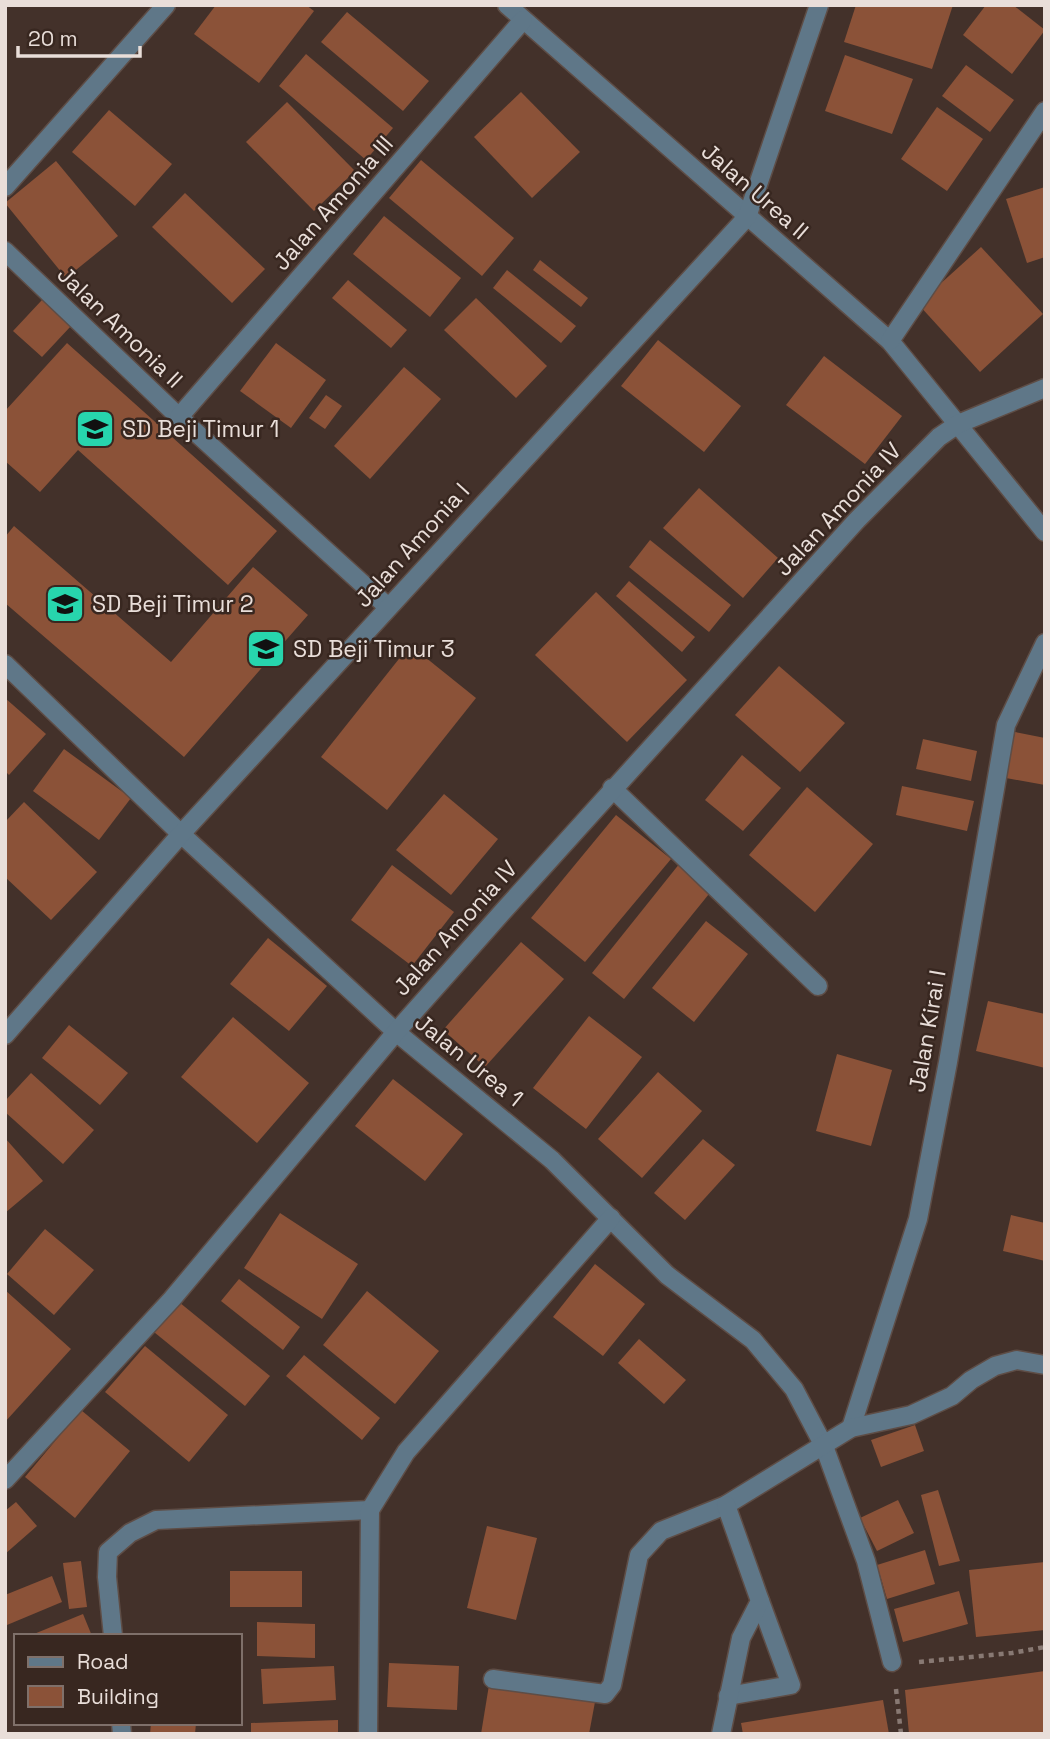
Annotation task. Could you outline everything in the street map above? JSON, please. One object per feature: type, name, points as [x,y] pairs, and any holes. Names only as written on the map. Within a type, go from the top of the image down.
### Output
[{"type":"street","points":[[5,187],[166,5]]},
{"type":"street","name":"Jalan Urea II","points":[[508,5],[890,341],[1045,532]]},
{"type":"street","points":[[747,217],[820,5]]},
{"type":"street","name":"Jalan Amonia III","points":[[179,417],[523,20]]},
{"type":"street","points":[[890,341],[1045,111]]},
{"type":"street","name":"Jalan Amonia I","points":[[5,1035],[181,834],[747,217]]},
{"type":"street","name":"Jalan Amonia II","points":[[5,251],[179,417],[388,607]]},
{"type":"street","name":"Jalan Amonia IV","points":[[5,1480],[172,1299],[396,1032],[612,788],[800,586],[857,520],[939,438],[957,424],[1045,388]]},
{"type":"street","name":"Jalan Kirai I","points":[[851,1428],[918,1219],[1006,725],[1045,643]]},
{"type":"street","name":"Jalan Urea 1","points":[[5,664],[181,834],[396,1032],[552,1160],[667,1275],[753,1340],[794,1389],[824,1446],[866,1561],[892,1662]]},
{"type":"street","points":[[612,788],[818,986]]},
{"type":"street","points":[[368,1734],[370,1510],[406,1452],[611,1218]]},
{"type":"street","points":[[493,1679],[606,1694],[612,1685],[639,1555],[660,1531],[726,1505],[851,1428],[911,1415],[952,1396],[971,1380],[995,1366],[1017,1360],[1045,1366]]},
{"type":"street","points":[[726,1505],[791,1685],[729,1696]]},
{"type":"street","points":[[113,1634],[107,1577],[108,1552],[130,1533],[156,1520],[370,1510]]},
{"type":"street","points":[[721,1734],[741,1638],[760,1601]]},
{"type":"path","points":[[901,1734],[892,1662],[940,1661],[1045,1647]]},
{"type":"building","points":[[216,5],[306,5],[314,11],[259,83],[194,34]]},
{"type":"building","points":[[856,5],[953,5],[932,69],[844,42]]},
{"type":"building","points":[[986,5],[1013,5],[1045,30],[1012,74],[963,35]]},
{"type":"building","points":[[347,12],[429,81],[403,111],[321,42]]},
{"type":"building","points":[[306,54],[393,128],[366,160],[279,86]]},
{"type":"building","points":[[845,55],[913,79],[892,134],[825,111]]},
{"type":"building","points":[[966,65],[1014,100],[990,132],[942,96]]},
{"type":"building","points":[[521,92],[580,152],[532,198],[474,137]]},
{"type":"building","points":[[287,102],[355,171],[314,211],[246,142]]},
{"type":"building","points":[[937,107],[983,139],[947,191],[901,159]]},
{"type":"building","points":[[109,110],[172,164],[135,206],[72,152]]},
{"type":"building","points":[[421,160],[514,238],[482,276],[389,198]]},
{"type":"building","points":[[56,161],[118,236],[66,278],[5,203]]},
{"type":"building","points":[[1045,187],[1045,257],[1027,263],[1006,199]]},
{"type":"building","points":[[185,193],[265,269],[232,303],[152,227]]},
{"type":"building","points":[[384,216],[461,278],[430,317],[353,254]]},
{"type":"building","points":[[981,247],[1043,314],[980,372],[918,304]]},
{"type":"building","points":[[540,260],[588,298],[581,307],[533,270]]},
{"type":"building","points":[[507,270],[576,326],[561,343],[493,288]]},
{"type":"building","points":[[348,280],[407,330],[391,348],[332,298]]},
{"type":"building","points":[[476,298],[547,366],[516,398],[444,330]]},
{"type":"building","points":[[42,300],[71,326],[42,357],[13,331]]},
{"type":"building","points":[[658,340],[741,406],[704,452],[621,386]]},
{"type":"building","points":[[67,343],[277,531],[228,585],[78,450],[40,492],[5,461],[5,411]]},
{"type":"building","points":[[276,343],[326,380],[291,428],[240,391]]},
{"type":"building","points":[[824,356],[902,416],[865,464],[786,405]]},
{"type":"building","points":[[404,367],[441,399],[370,479],[334,446]]},
{"type":"building","points":[[326,395],[342,406],[325,429],[309,418]]},
{"type":"building","points":[[699,488],[778,558],[743,598],[663,528]]},
{"type":"building","points":[[14,526],[171,662],[253,567],[308,615],[184,757],[5,603],[5,537]]},
{"type":"building","points":[[650,540],[731,605],[709,632],[629,567]]},
{"type":"building","points":[[629,581],[695,637],[682,652],[616,596]]},
{"type":"building","points":[[596,592],[687,680],[627,742],[535,655]]},
{"type":"building","points":[[410,645],[476,698],[387,810],[321,757]]},
{"type":"building","points":[[779,666],[845,723],[800,772],[735,715]]},
{"type":"building","points":[[5,698],[46,734],[9,775],[5,771]]},
{"type":"building","points":[[1015,732],[1045,738],[1045,785],[1006,778]]},
{"type":"building","points":[[923,739],[977,751],[971,781],[916,769]]},
{"type":"building","points":[[64,749],[131,798],[99,840],[33,791]]},
{"type":"building","points":[[742,755],[781,788],[743,831],[705,800]]},
{"type":"building","points":[[902,786],[974,801],[967,831],[896,815]]},
{"type":"building","points":[[807,787],[873,844],[815,912],[749,855]]},
{"type":"building","points":[[444,794],[498,839],[451,895],[396,850]]},
{"type":"building","points":[[24,802],[97,872],[51,920],[5,877],[5,822]]},
{"type":"building","points":[[616,815],[671,859],[585,962],[531,918]]},
{"type":"building","points":[[680,863],[713,889],[624,999],[592,973]]},
{"type":"building","points":[[392,865],[454,912],[412,966],[351,920]]},
{"type":"building","points":[[706,921],[748,954],[694,1022],[652,988]]},
{"type":"building","points":[[268,938],[327,986],[289,1031],[230,984]]},
{"type":"building","points":[[521,942],[564,979],[485,1067],[443,1030]]},
{"type":"building","points":[[988,1001],[1045,1014],[1045,1068],[976,1051]]},
{"type":"building","points":[[589,1016],[642,1057],[586,1129],[533,1088]]},
{"type":"building","points":[[233,1017],[309,1083],[257,1143],[181,1077]]},
{"type":"building","points":[[69,1025],[128,1073],[100,1105],[42,1058]]},
{"type":"building","points":[[837,1054],[892,1070],[871,1146],[816,1131]]},
{"type":"building","points":[[658,1072],[702,1111],[642,1178],[598,1139]]},
{"type":"building","points":[[31,1073],[94,1130],[63,1164],[5,1112],[5,1101]]},
{"type":"building","points":[[393,1079],[463,1134],[425,1181],[355,1126]]},
{"type":"building","points":[[5,1138],[43,1181],[5,1213]]},
{"type":"building","points":[[703,1139],[735,1165],[685,1220],[654,1193]]},
{"type":"building","points":[[280,1213],[358,1264],[322,1319],[244,1268]]},
{"type":"building","points":[[1011,1215],[1045,1223],[1045,1261],[1003,1251]]},
{"type":"building","points":[[45,1229],[94,1270],[54,1315],[7,1274]]},
{"type":"building","points":[[595,1264],[645,1304],[603,1356],[553,1317]]},
{"type":"building","points":[[239,1279],[300,1327],[283,1350],[221,1301]]},
{"type":"building","points":[[5,1290],[71,1349],[5,1422]]},
{"type":"building","points":[[367,1291],[439,1351],[395,1404],[323,1345]]},
{"type":"building","points":[[174,1298],[270,1376],[245,1406],[149,1328]]},
{"type":"building","points":[[639,1339],[686,1380],[664,1404],[618,1363]]},
{"type":"building","points":[[145,1346],[228,1415],[189,1462],[105,1392]]},
{"type":"building","points":[[304,1355],[380,1418],[362,1440],[286,1376]]},
{"type":"building","points":[[81,1410],[130,1451],[75,1518],[25,1477]]},
{"type":"building","points":[[915,1425],[924,1451],[881,1467],[871,1440]]},
{"type":"building","points":[[938,1490],[960,1561],[939,1566],[921,1495]]},
{"type":"building","points":[[898,1500],[914,1533],[877,1551],[860,1518]]},
{"type":"building","points":[[16,1502],[37,1526],[5,1554],[5,1511]]},
{"type":"building","points":[[487,1526],[537,1538],[516,1620],[467,1608]]},
{"type":"building","points":[[925,1550],[935,1584],[887,1599],[877,1565]]},
{"type":"building","points":[[81,1561],[87,1607],[69,1609],[63,1563]]},
{"type":"building","points":[[1045,1562],[1045,1630],[976,1637],[969,1570]]},
{"type":"building","points":[[230,1571],[302,1571],[302,1607],[230,1607]]},
{"type":"building","points":[[52,1576],[62,1602],[7,1625],[5,1595]]},
{"type":"building","points":[[959,1591],[968,1624],[903,1642],[894,1609]]},
{"type":"building","points":[[83,1614],[91,1634],[34,1634]]},
{"type":"building","points":[[257,1622],[315,1624],[315,1658],[257,1656]]},
{"type":"building","points":[[389,1663],[459,1666],[457,1710],[387,1707]]},
{"type":"building","points":[[334,1666],[336,1700],[263,1704],[261,1669]]},
{"type":"building","points":[[1045,1671],[1045,1734],[909,1734],[905,1690]]},
{"type":"building","points":[[489,1685],[595,1702],[589,1734],[481,1734]]},
{"type":"building","points":[[883,1700],[889,1734],[743,1734],[741,1723]]},
{"type":"building","points":[[338,1720],[338,1734],[251,1734],[251,1723]]},
{"type":"building","points":[[151,1725],[196,1725],[195,1734],[150,1734]]},
{"type":"place","name":"SD Beji Timur 1","points":[[95,429]]},
{"type":"place","name":"SD Beji Timur 2","points":[[65,604]]},
{"type":"place","name":"SD Beji Timur 3","points":[[266,649]]}]
